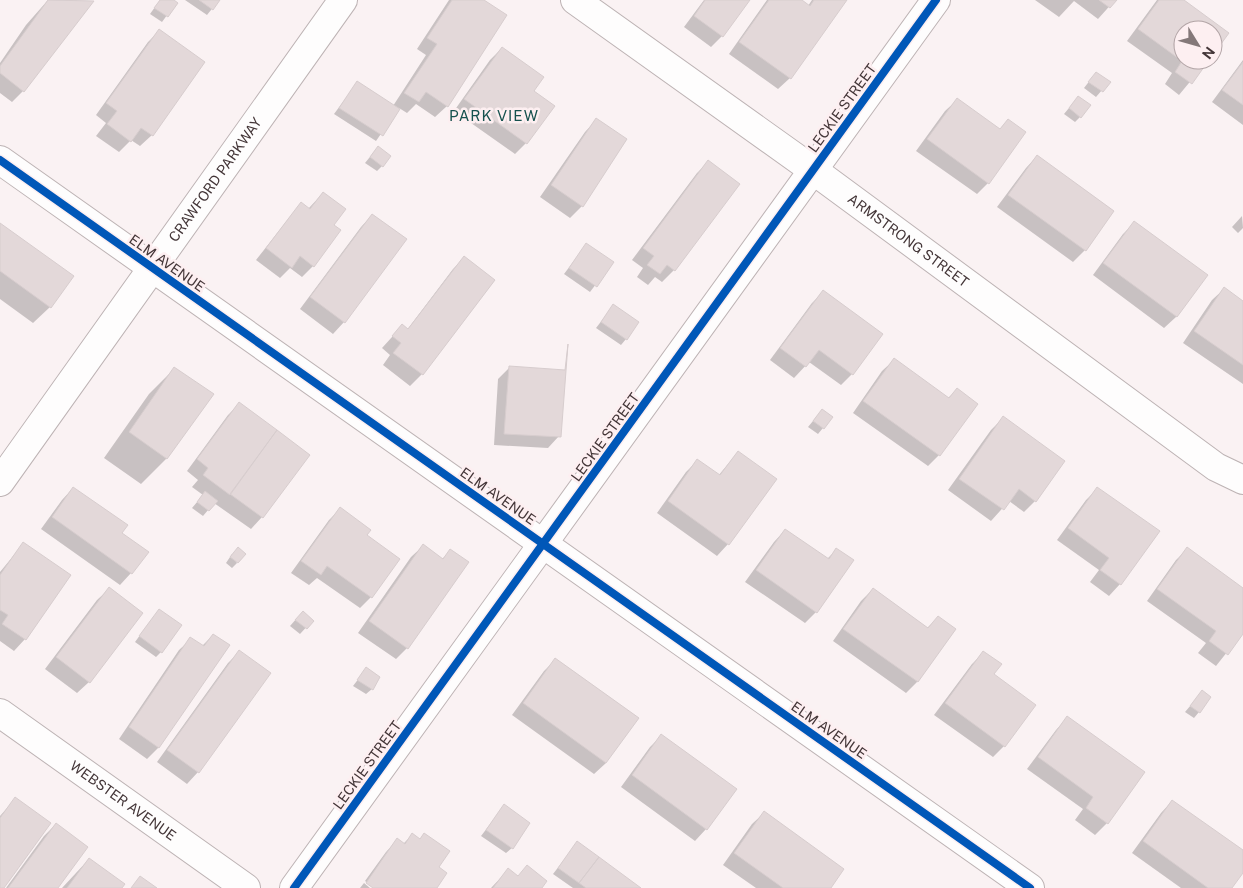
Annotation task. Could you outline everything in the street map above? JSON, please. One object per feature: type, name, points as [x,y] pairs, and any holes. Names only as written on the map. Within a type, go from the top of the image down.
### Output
[{"type":"street","name":"CRAWFORD PARKWAY","points":[[0,482],[343,0]]},
{"type":"street","name":"ARMSTRONG STREET","points":[[576,0],[813,170],[1216,467],[1243,480]]},
{"type":"street","name":"LECKIE STREET","points":[[294,888],[936,0]]},
{"type":"street","name":"ELM AVENUE","points":[[0,160],[1030,888]]},
{"type":"street","name":"WEBSTER AVENUE","points":[[0,713],[246,888]]},
{"type":"building","points":[[48,0],[94,1],[24,92],[0,73],[0,66]]},
{"type":"building","points":[[160,0],[174,0],[178,3],[168,17],[154,8]]},
{"type":"building","points":[[199,0],[220,0],[213,10]]},
{"type":"building","points":[[452,0],[484,0],[507,15],[448,107],[426,92],[419,102],[404,93],[437,44],[427,38]]},
{"type":"building","points":[[705,0],[750,0],[723,37],[694,16]]},
{"type":"building","points":[[769,0],[802,0],[810,6],[814,0],[847,0],[791,79],[739,42]]},
{"type":"building","points":[[1099,0],[1117,0],[1110,8]]},
{"type":"building","points":[[1159,0],[1184,0],[1211,20],[1173,20],[1173,54],[1138,29]]},
{"type":"building","points":[[159,29],[205,62],[153,136],[141,128],[131,142],[107,124],[117,111],[106,103]]},
{"type":"building","points":[[1223,29],[1229,33],[1223,41]]},
{"type":"building","points":[[502,47],[544,77],[534,91],[555,106],[527,144],[464,99]]},
{"type":"building","points":[[1243,62],[1243,105],[1222,90]]},
{"type":"building","points":[[1176,70],[1202,70],[1192,84],[1175,72]]},
{"type":"building","points":[[1096,72],[1111,82],[1103,92],[1088,82]]},
{"type":"building","points":[[357,81],[400,109],[383,136],[339,108]]},
{"type":"building","points":[[1078,96],[1091,105],[1081,118],[1069,108]]},
{"type":"building","points":[[957,98],[1000,129],[1008,119],[1026,132],[989,184],[927,139]]},
{"type":"building","points":[[596,118],[627,139],[583,207],[551,185]]},
{"type":"building","points":[[378,146],[391,156],[383,167],[370,157]]},
{"type":"building","points":[[1037,155],[1114,211],[1086,251],[1008,195]]},
{"type":"building","points":[[708,160],[740,184],[675,271],[667,265],[660,274],[647,265],[654,256],[643,248]]},
{"type":"building","points":[[323,192],[346,209],[334,225],[341,230],[314,267],[300,256],[292,268],[266,248],[301,202],[310,209]]},
{"type":"building","points":[[372,214],[407,239],[345,323],[310,297]]},
{"type":"building","points":[[1134,221],[1208,275],[1177,317],[1103,263]]},
{"type":"building","points":[[0,223],[74,276],[51,308],[0,271]]},
{"type":"building","points":[[586,243],[614,262],[597,287],[569,268]]},
{"type":"building","points":[[464,256],[495,280],[423,375],[393,353],[401,343],[392,336],[402,324],[408,329]]},
{"type":"building","points":[[1224,287],[1243,301],[1243,365],[1194,331]]},
{"type":"building","points":[[823,290],[883,334],[853,375],[819,350],[806,367],[780,348]]},
{"type":"building","points":[[613,304],[639,322],[627,340],[601,322]]},
{"type":"building","points":[[568,344],[561,437],[504,434],[509,366],[565,370]]},
{"type":"building","points":[[894,358],[949,398],[957,388],[978,404],[940,456],[863,401]]},
{"type":"building","points":[[174,367],[214,394],[167,459],[129,432]]},
{"type":"building","points":[[239,402],[277,430],[230,495],[203,475],[208,468],[197,459]]},
{"type":"building","points":[[822,409],[833,417],[824,429],[813,421]]},
{"type":"building","points":[[1003,416],[1065,461],[1036,502],[1019,489],[1004,510],[959,479]]},
{"type":"building","points":[[277,430],[310,455],[263,518],[230,494]]},
{"type":"building","points":[[738,451],[777,479],[729,545],[668,501],[697,459],[720,475]]},
{"type":"building","points":[[73,487],[128,525],[122,533],[149,552],[132,574],[52,517]]},
{"type":"building","points":[[1097,487],[1160,531],[1121,585],[1100,570],[1109,558],[1068,528]]},
{"type":"building","points":[[205,491],[218,501],[209,511],[197,502]]},
{"type":"building","points":[[340,507],[371,530],[367,535],[400,559],[372,598],[327,566],[321,575],[301,561]]},
{"type":"building","points":[[785,529],[829,559],[836,548],[854,560],[817,613],[756,570]]},
{"type":"building","points":[[23,542],[71,575],[26,640],[2,624],[8,615],[0,610],[0,575]]},
{"type":"building","points":[[423,544],[443,559],[450,549],[469,562],[408,649],[369,621]]},
{"type":"building","points":[[238,547],[246,554],[238,563],[230,557]]},
{"type":"building","points":[[1187,547],[1243,588],[1243,634],[1228,655],[1209,641],[1216,631],[1157,589]]},
{"type":"building","points":[[109,587],[143,613],[90,683],[56,657]]},
{"type":"building","points":[[873,588],[928,628],[938,616],[956,629],[918,682],[843,629]]},
{"type":"building","points":[[159,609],[182,625],[162,653],[139,636]]},
{"type":"building","points":[[303,611],[314,621],[307,629],[295,620]]},
{"type":"building","points":[[213,634],[230,645],[159,748],[129,727],[190,637],[204,646]]},
{"type":"building","points":[[239,650],[271,673],[199,773],[167,750]]},
{"type":"building","points":[[983,651],[1002,664],[994,674],[1036,705],[1005,747],[945,703]]},
{"type":"building","points":[[555,658],[639,718],[606,763],[523,703]]},
{"type":"building","points":[[366,667],[380,677],[373,690],[357,680]]},
{"type":"building","points":[[1202,690],[1211,697],[1200,713],[1190,706]]},
{"type":"building","points":[[1067,716],[1145,772],[1108,824],[1086,808],[1093,797],[1038,757]]},
{"type":"building","points":[[661,734],[737,789],[707,830],[632,775]]},
{"type":"building","points":[[15,797],[51,823],[4,888],[0,888],[0,818]]},
{"type":"building","points":[[1172,800],[1243,850],[1243,873],[1232,888],[1208,888],[1143,841]]},
{"type":"building","points":[[504,804],[530,823],[513,849],[486,830]]},
{"type":"building","points":[[764,811],[844,869],[831,888],[783,888],[734,853]]},
{"type":"building","points":[[56,823],[88,847],[58,888],[8,888]]},
{"type":"building","points":[[412,833],[420,839],[424,833],[450,851],[439,867],[447,873],[437,888],[373,888],[366,883],[397,838],[405,844]]},
{"type":"building","points":[[577,841],[599,857],[579,883],[558,868]]},
{"type":"building","points":[[599,857],[641,888],[586,888],[579,883]]},
{"type":"building","points":[[89,858],[125,884],[122,888],[67,888]]},
{"type":"building","points":[[527,865],[547,881],[542,888],[493,888],[508,868],[518,876]]},
{"type":"building","points":[[140,876],[157,888],[131,888]]},
{"type":"cycle path","points":[[294,888],[936,0]]},
{"type":"cycle path","points":[[0,160],[1030,888]]},
{"type":"district","name":"PARK VIEW","points":[[494,115]]}]
